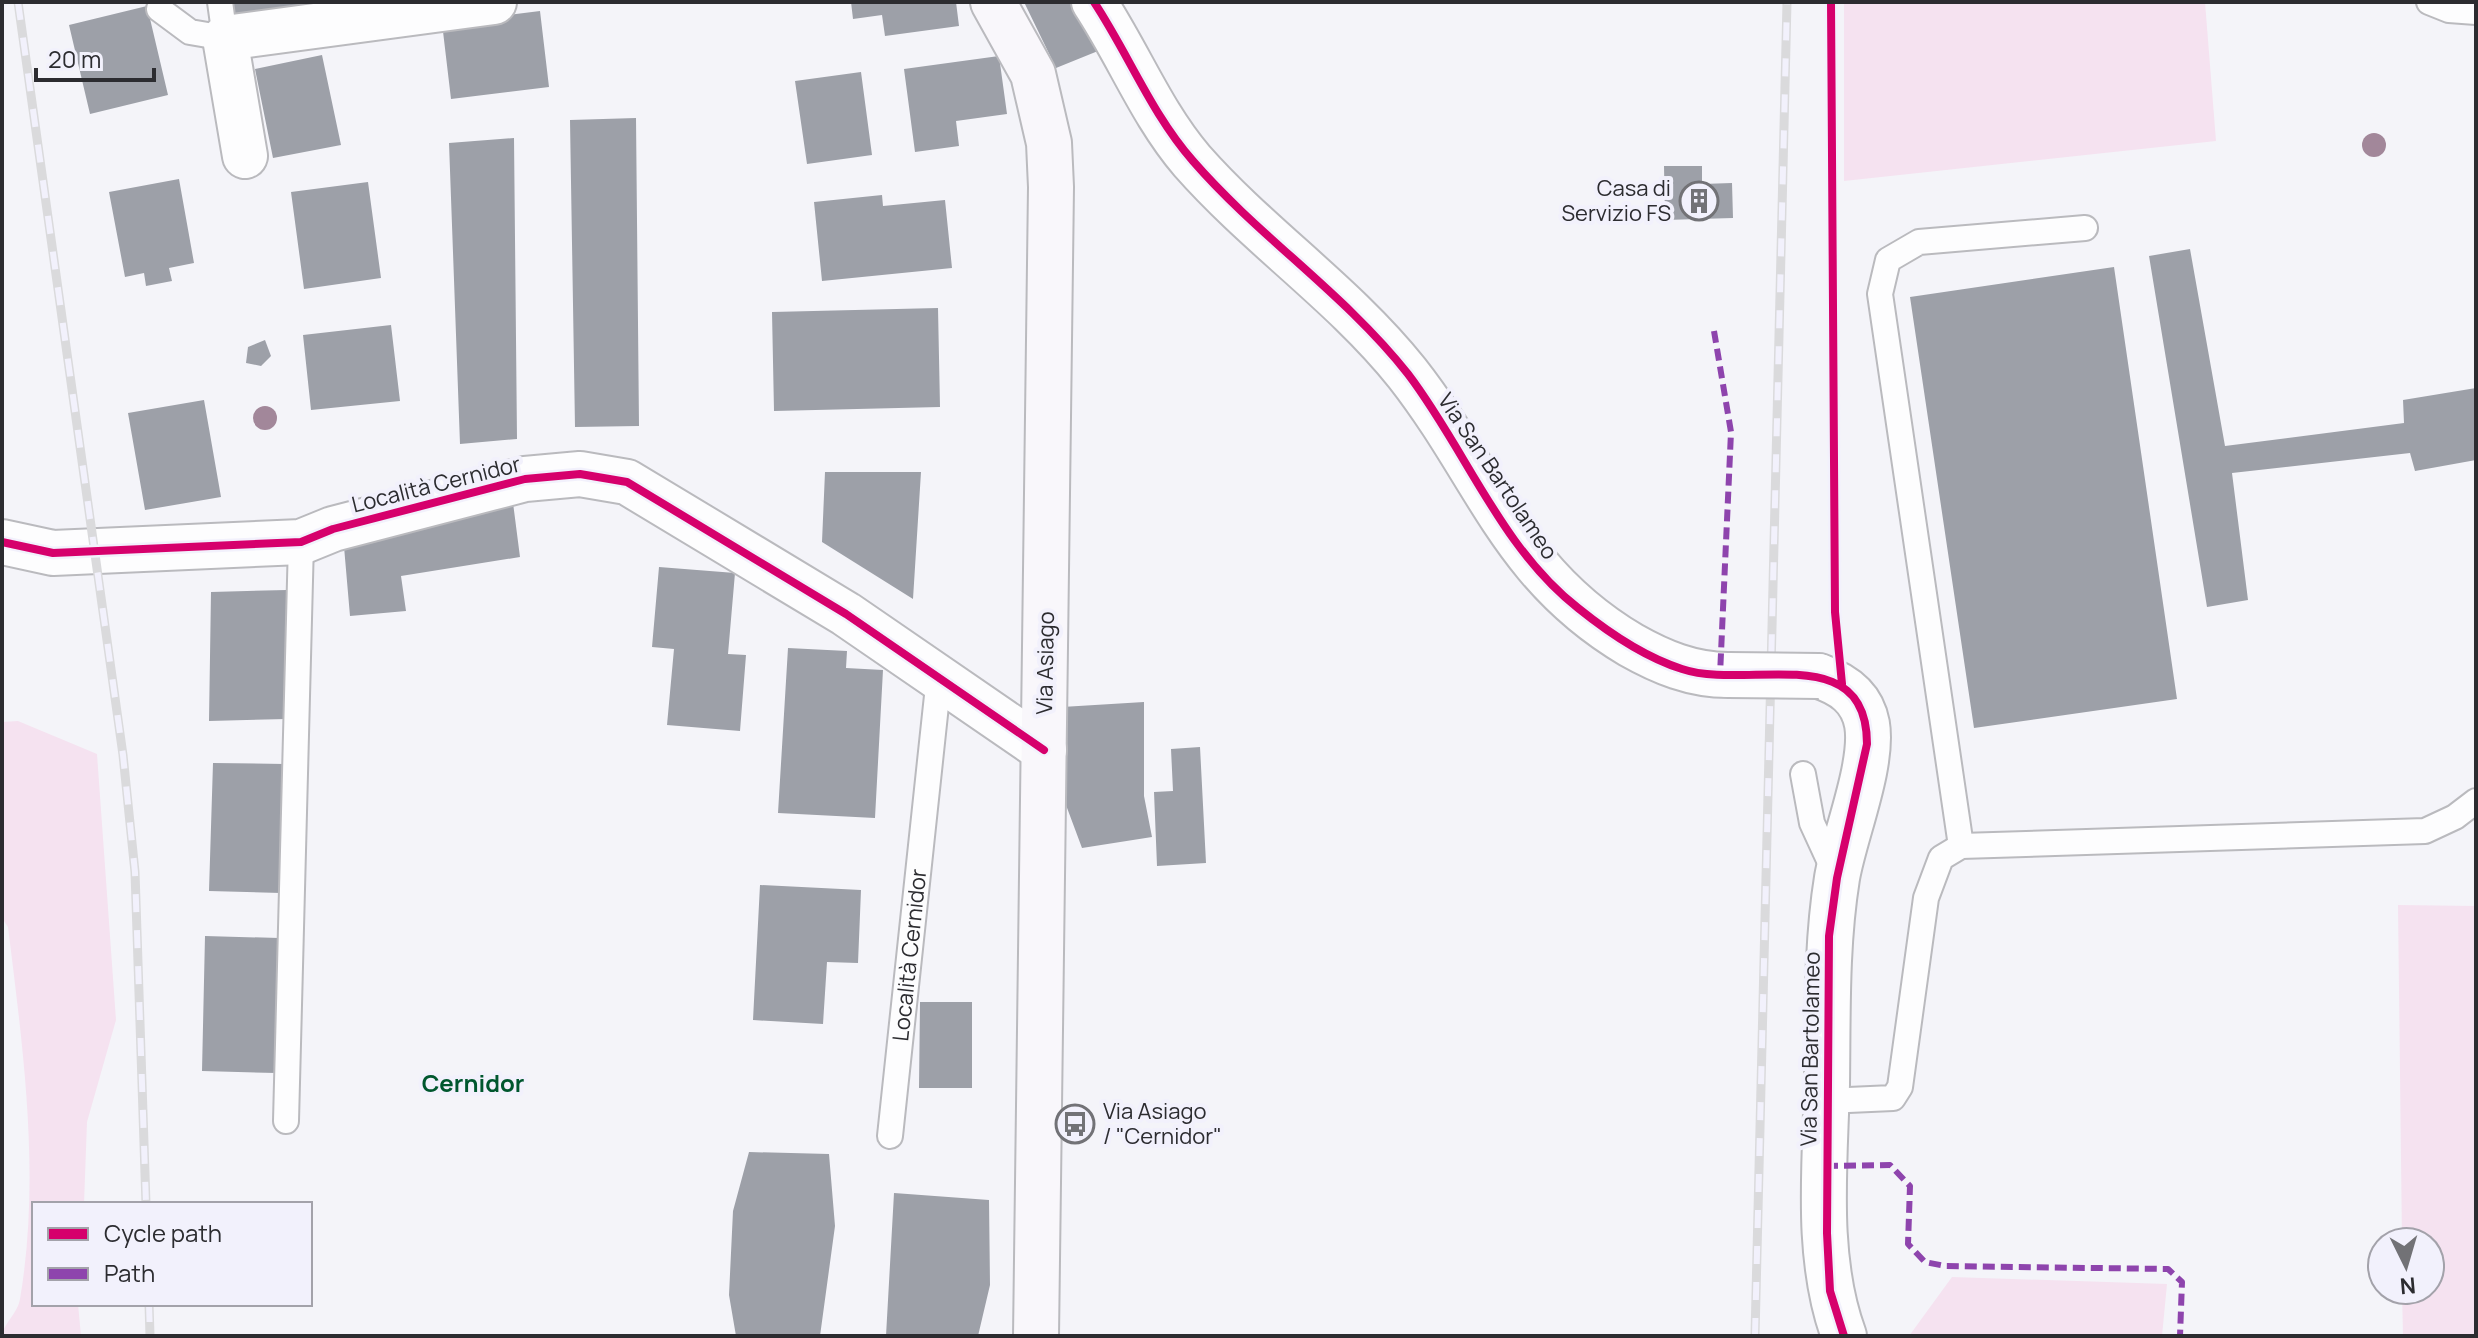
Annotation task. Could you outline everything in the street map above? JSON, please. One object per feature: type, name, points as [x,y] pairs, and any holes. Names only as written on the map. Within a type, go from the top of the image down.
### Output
[{"type":"main road","name":"Via Asiago","points":[[993,2],[1033,74],[1049,143],[1051,266],[1036,1336]]},
{"type":"street","points":[[245,156],[222,20],[494,2]]},
{"type":"street","name":"Via San Bartolameo","points":[[1094,2],[1169,133],[1229,199],[1332,294],[1408,374],[1540,572],[1603,628],[1649,655],[1684,670],[1728,675],[1819,676],[1842,684],[1859,703],[1867,724],[1864,763],[1837,878],[1829,936],[1826,1101],[1828,1275],[1844,1336]]},
{"type":"street","name":"Località Cernidor","points":[[2,542],[53,553],[301,542],[333,529],[525,479],[580,474],[627,482],[846,614],[1044,750]]},
{"type":"lane","points":[[2429,2],[2449,10],[2476,12]]},
{"type":"lane","points":[[159,9],[190,32],[222,20]]},
{"type":"lane","points":[[1961,846],[1880,294],[1888,260],[1919,242],[2085,228]]},
{"type":"lane","points":[[286,1121],[301,542]]},
{"type":"lane","name":"Località Cernidor","points":[[890,1136],[939,677]]},
{"type":"lane","points":[[1803,774],[1812,823],[1837,878]]},
{"type":"lane","points":[[1826,1101],[1893,1098],[1900,1087],[1926,898],[1941,858],[1961,846],[2425,831],[2455,817],[2476,801]]},
{"type":"shaded area","points":[[1844,2],[2205,2],[2216,141],[1844,181]]},
{"type":"shaded area","points":[[18,721],[97,754],[116,1020],[87,1122],[84,1202],[32,1202],[32,1306],[78,1306],[81,1336],[2,1336],[20,1299],[26,1253],[29,1159],[24,1066],[8,927],[2,918],[2,722]]},
{"type":"shaded area","points":[[2398,905],[2476,906],[2476,1336],[2403,1336],[2402,1306],[2446,1306],[2446,1226],[2402,1226]]},
{"type":"shaded area","points":[[1952,1277],[2167,1284],[2162,1336],[1909,1336]]},
{"type":"building","points":[[226,2],[307,2],[308,9],[230,23]]},
{"type":"building","points":[[851,2],[956,2],[959,26],[885,36],[882,15],[853,19]]},
{"type":"building","points":[[1024,2],[1072,2],[1098,51],[1056,68]]},
{"type":"building","points":[[147,6],[168,95],[90,114],[69,25]]},
{"type":"building","points":[[540,11],[549,87],[451,99],[442,23]]},
{"type":"building","points":[[322,55],[341,145],[273,158],[255,69]]},
{"type":"building","points":[[999,56],[1007,114],[956,121],[959,146],[915,152],[904,69]]},
{"type":"building","points":[[861,72],[872,155],[807,164],[795,81]]},
{"type":"building","points":[[636,118],[639,426],[575,427],[570,120]]},
{"type":"building","points":[[514,138],[517,439],[460,444],[449,143]]},
{"type":"building","name":"Casa di Servizio FS","points":[[1664,166],[1702,166],[1702,184],[1732,183],[1733,218],[1665,220]]},
{"type":"building","points":[[179,179],[194,263],[169,268],[172,281],[146,286],[144,273],[125,277],[109,192]]},
{"type":"building","points":[[368,182],[381,278],[304,289],[291,192]]},
{"type":"building","points":[[882,195],[883,206],[945,200],[952,268],[822,281],[814,202]]},
{"type":"building","points":[[2190,249],[2225,446],[2404,423],[2403,400],[2476,388],[2476,460],[2415,471],[2410,453],[2232,473],[2248,600],[2207,607],[2149,256]]},
{"type":"building","points":[[2114,267],[2177,699],[1974,728],[1910,297]]},
{"type":"building","points":[[938,308],[940,407],[774,411],[772,312]]},
{"type":"building","points":[[391,325],[400,401],[311,410],[303,335]]},
{"type":"building","points":[[265,340],[271,356],[261,366],[246,363],[248,347]]},
{"type":"building","points":[[204,400],[221,497],[145,510],[128,413]]},
{"type":"building","points":[[825,472],[921,472],[913,599],[822,542]]},
{"type":"building","points":[[512,495],[520,557],[401,576],[406,611],[350,616],[343,535]]},
{"type":"building","points":[[659,567],[735,573],[728,654],[746,655],[740,731],[667,725],[674,649],[652,647]]},
{"type":"building","points":[[287,590],[286,719],[209,721],[211,592]]},
{"type":"building","points":[[788,648],[847,651],[846,668],[883,670],[875,818],[778,813]]},
{"type":"building","points":[[1144,702],[1144,796],[1152,837],[1082,848],[1060,789],[1062,707]]},
{"type":"building","points":[[1200,747],[1206,863],[1157,866],[1154,792],[1173,791],[1171,749]]},
{"type":"building","points":[[213,763],[285,764],[281,893],[209,891]]},
{"type":"building","points":[[760,885],[861,890],[858,963],[827,962],[823,1024],[753,1020]]},
{"type":"building","points":[[205,936],[279,938],[276,1073],[202,1071]]},
{"type":"building","points":[[920,1002],[972,1002],[972,1088],[919,1088]]},
{"type":"building","points":[[749,1152],[829,1154],[835,1226],[820,1336],[736,1336],[729,1295],[733,1211]]},
{"type":"building","points":[[894,1193],[989,1200],[990,1285],[978,1336],[886,1336]]},
{"type":"railway","points":[[18,2],[123,755],[135,872],[146,1202]]},
{"type":"railway","points":[[1755,1336],[1787,2]]},
{"type":"railway","points":[[149,1306],[150,1336]]},
{"type":"marked path","points":[[1714,331],[1731,432],[1720,675]]},
{"type":"marked path","points":[[1826,1166],[1890,1165],[1910,1186],[1908,1244],[1925,1262],[1945,1266],[2168,1269],[2182,1282],[2180,1336]]},
{"type":"cycle path","points":[[1094,2],[1178,143],[1219,189],[1330,291],[1408,374],[1506,528],[1551,584],[1615,635],[1668,664],[1709,674],[1799,675],[1826,679],[1847,691],[1862,711],[1867,744],[1837,878],[1829,936],[1827,1233],[1830,1291],[1844,1336]]},
{"type":"cycle path","points":[[1831,2],[1835,612],[1842,684]]},
{"type":"cycle path","points":[[2,542],[53,553],[301,542],[333,529],[525,479],[580,474],[627,482],[846,614],[1044,750]]},
{"type":"place","name":"Casa di Servizio FS","points":[[1699,201]]},
{"type":"place","name":"Via Asiago / \"Cernidor\"","points":[[1075,1124]]},
{"type":"district","name":"Cernidor","points":[[473,1084]]}]
